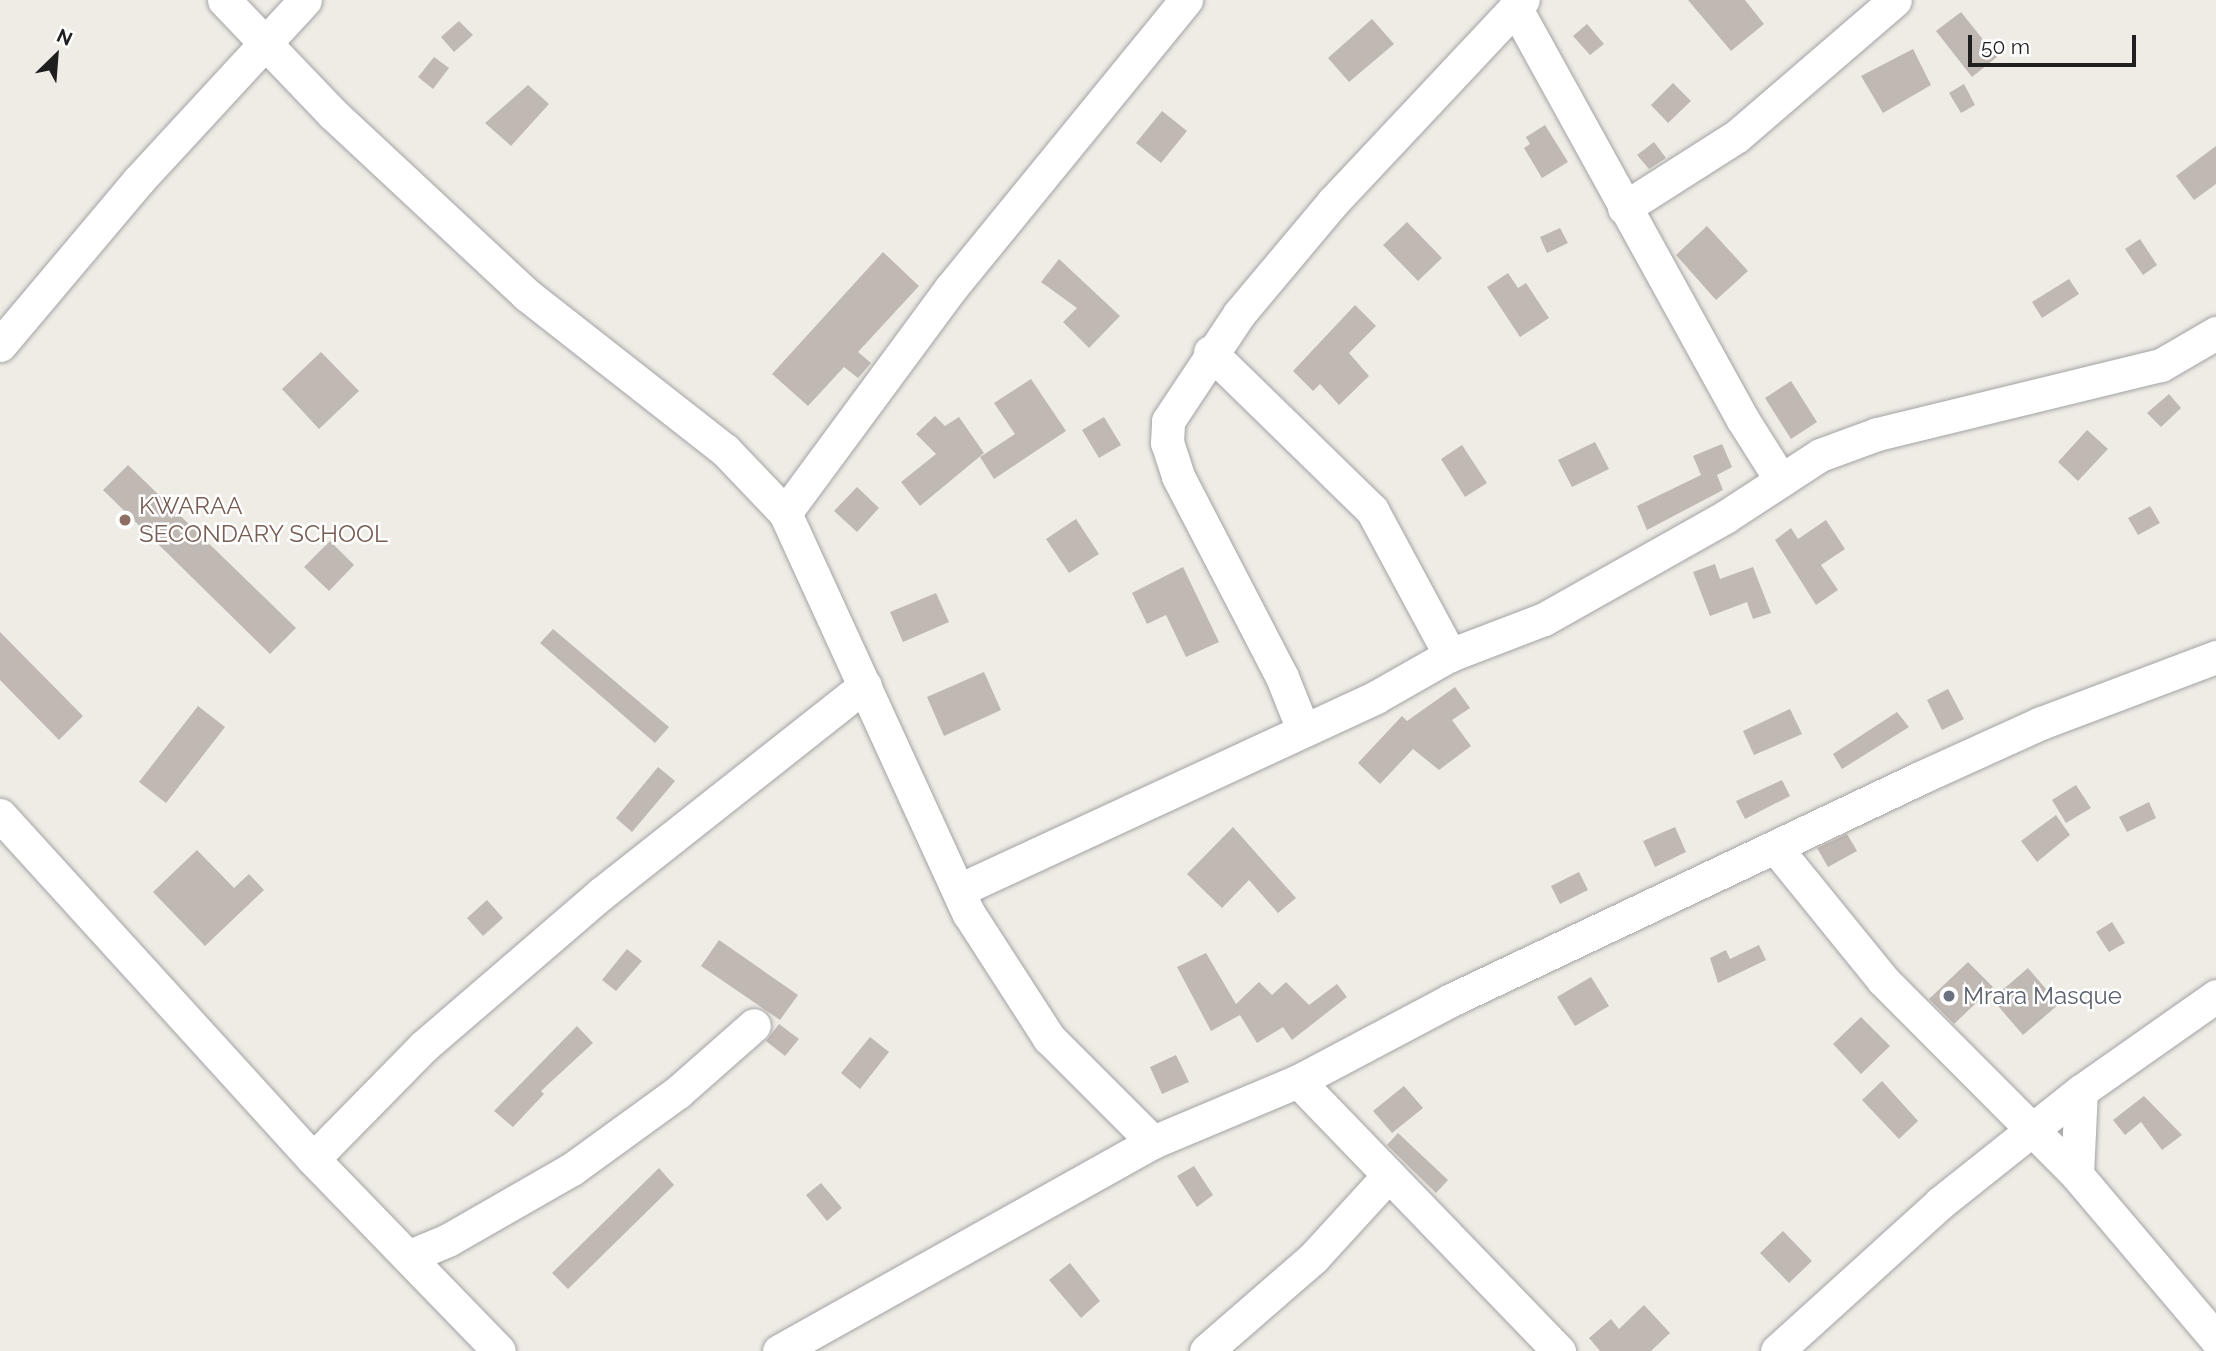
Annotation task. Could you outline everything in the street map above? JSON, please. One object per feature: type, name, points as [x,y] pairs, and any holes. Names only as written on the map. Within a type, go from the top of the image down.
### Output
[{"type":"street","points":[[224,0],[264,42],[527,295],[726,450],[785,513],[959,890],[989,948],[1049,1038],[1153,1142]]},
{"type":"street","points":[[0,345],[264,42],[305,0]]},
{"type":"street","points":[[785,513],[951,288],[1186,0]]},
{"type":"street","points":[[1624,208],[1737,136],[1895,0]]},
{"type":"street","points":[[1301,727],[1282,677],[1167,443],[1171,412],[1210,352],[1333,202],[1519,3],[1624,208],[1781,480]]},
{"type":"street","points":[[959,890],[1301,727],[1376,697],[1450,655],[1544,619],[1820,455],[1877,434],[2161,365],[2216,333]]},
{"type":"street","points":[[1210,352],[1372,510],[1450,655]]},
{"type":"street","points":[[779,1351],[1153,1142],[1298,1081],[1451,1000],[2041,723],[2216,657]]},
{"type":"street","points":[[313,1159],[424,1046],[601,892],[865,685]]},
{"type":"street","points":[[0,815],[313,1159],[410,1256],[499,1351]]},
{"type":"street","points":[[1774,847],[1883,980],[2077,1175],[2216,1339]]},
{"type":"street","points":[[1777,1351],[1940,1203],[2081,1091],[2216,996]]},
{"type":"street","points":[[410,1256],[503,1211],[572,1169],[678,1092],[754,1025]]},
{"type":"street","points":[[1298,1081],[1387,1177],[1559,1351]]},
{"type":"street","points":[[2077,1175],[2081,1091]]},
{"type":"street","points":[[1206,1351],[1314,1257],[1387,1177]]},
{"type":"building","points":[[1688,0],[1745,0],[1764,24],[1731,51]]},
{"type":"building","points":[[1961,12],[1997,57],[1972,77],[1936,31]]},
{"type":"building","points":[[1372,19],[1394,44],[1349,82],[1328,58]]},
{"type":"building","points":[[459,21],[473,35],[454,52],[441,37]]},
{"type":"building","points":[[1587,24],[1604,44],[1590,55],[1573,36]]},
{"type":"building","points":[[1913,49],[1931,85],[1883,113],[1861,76]]},
{"type":"building","points":[[434,57],[449,68],[433,89],[418,77]]},
{"type":"building","points":[[1673,83],[1691,101],[1668,123],[1651,105]]},
{"type":"building","points":[[1964,84],[1975,105],[1961,113],[1949,93]]},
{"type":"building","points":[[528,85],[549,104],[511,146],[485,123]]},
{"type":"building","points":[[1162,111],[1187,131],[1161,163],[1136,143]]},
{"type":"building","points":[[1545,125],[1568,162],[1542,178],[1524,148],[1530,144],[1526,137]]},
{"type":"building","points":[[1654,142],[1666,158],[1649,169],[1637,155]]},
{"type":"building","points":[[2216,146],[2216,184],[2194,200],[2176,176]]},
{"type":"building","points":[[1407,222],[1442,258],[1418,281],[1383,245]]},
{"type":"building","points":[[1707,226],[1748,271],[1716,300],[1676,255]]},
{"type":"building","points":[[1560,228],[1568,243],[1547,253],[1540,237]]},
{"type":"building","points":[[2140,239],[2157,265],[2143,275],[2125,249]]},
{"type":"building","points":[[883,252],[919,286],[858,352],[871,363],[858,378],[844,367],[808,406],[772,374]]},
{"type":"building","points":[[1059,259],[1120,316],[1089,348],[1063,322],[1077,308],[1041,282]]},
{"type":"building","points":[[1508,273],[1518,288],[1526,283],[1549,318],[1520,337],[1487,287]]},
{"type":"building","points":[[2069,279],[2079,294],[2042,318],[2032,302]]},
{"type":"building","points":[[1355,305],[1376,326],[1349,353],[1369,376],[1339,405],[1320,384],[1313,391],[1293,371]]},
{"type":"building","points":[[321,352],[359,391],[319,429],[282,389]]},
{"type":"building","points":[[1031,379],[1066,431],[994,479],[980,457],[1015,434],[994,403]]},
{"type":"building","points":[[1791,381],[1817,422],[1791,439],[1765,398]]},
{"type":"building","points":[[2169,394],[2181,408],[2161,427],[2147,413]]},
{"type":"building","points":[[935,416],[945,426],[959,417],[984,453],[920,506],[901,482],[936,454],[916,434]]},
{"type":"building","points":[[1104,417],[1121,445],[1099,458],[1082,430]]},
{"type":"building","points":[[2087,430],[2108,449],[2078,481],[2058,462]]},
{"type":"building","points":[[1595,442],[1609,469],[1572,487],[1558,460]]},
{"type":"building","points":[[1722,444],[1732,467],[1717,475],[1723,490],[1647,530],[1637,506],[1701,475],[1693,456]]},
{"type":"building","points":[[1462,445],[1487,483],[1465,497],[1441,459]]},
{"type":"building","points":[[128,465],[296,628],[270,654],[103,490]]},
{"type":"building","points":[[857,487],[879,508],[857,532],[834,511]]},
{"type":"building","points":[[2150,506],[2160,523],[2138,535],[2128,518]]},
{"type":"building","points":[[1076,519],[1099,554],[1069,573],[1046,539]]},
{"type":"building","points":[[1826,520],[1845,549],[1821,565],[1838,590],[1816,605],[1775,540],[1791,528],[1798,539]]},
{"type":"building","points":[[330,541],[354,565],[329,591],[304,567]]},
{"type":"building","points":[[1715,564],[1720,579],[1753,567],[1771,613],[1753,619],[1747,602],[1710,616],[1693,572]]},
{"type":"building","points":[[1183,567],[1219,642],[1186,657],[1166,615],[1147,624],[1132,593]]},
{"type":"building","points":[[936,593],[949,622],[903,642],[890,612]]},
{"type":"building","points":[[553,629],[669,727],[655,743],[540,643]]},
{"type":"building","points":[[0,632],[83,716],[59,740],[0,680]]},
{"type":"building","points":[[984,672],[1001,710],[944,736],[927,697]]},
{"type":"building","points":[[1455,687],[1470,708],[1452,720],[1471,746],[1439,770],[1413,749],[1380,784],[1358,763],[1402,716],[1407,721]]},
{"type":"building","points":[[1948,689],[1964,719],[1942,730],[1927,700]]},
{"type":"building","points":[[198,706],[225,727],[166,803],[139,782]]},
{"type":"building","points":[[1790,709],[1802,734],[1754,755],[1743,731]]},
{"type":"building","points":[[1897,712],[1909,727],[1842,769],[1833,754]]},
{"type":"building","points":[[658,767],[675,781],[632,832],[616,818]]},
{"type":"building","points":[[1782,780],[1790,796],[1745,819],[1736,801]]},
{"type":"building","points":[[2076,785],[2091,808],[2066,823],[2052,800]]},
{"type":"building","points":[[2149,802],[2156,818],[2127,832],[2119,817]]},
{"type":"building","points":[[2056,815],[2070,835],[2037,862],[2021,841]]},
{"type":"building","points":[[1233,827],[1296,898],[1278,913],[1249,880],[1222,908],[1187,874]]},
{"type":"building","points":[[1675,827],[1686,852],[1655,867],[1643,841]]},
{"type":"building","points":[[1847,834],[1857,851],[1828,867],[1817,848]]},
{"type":"building","points":[[197,850],[234,888],[249,874],[264,890],[205,946],[153,892]]},
{"type":"building","points":[[1579,872],[1588,890],[1560,904],[1551,886]]},
{"type":"building","points":[[487,900],[503,918],[483,936],[467,918]]},
{"type":"building","points":[[2112,922],[2125,943],[2109,952],[2096,932]]},
{"type":"building","points":[[719,940],[798,995],[780,1020],[701,966]]},
{"type":"building","points":[[1759,945],[1766,960],[1718,983],[1710,958],[1726,950],[1730,959]]},
{"type":"building","points":[[627,949],[642,961],[616,991],[602,980]]},
{"type":"building","points":[[1206,953],[1236,1004],[1259,982],[1272,995],[1286,982],[1309,1005],[1337,984],[1347,997],[1292,1040],[1283,1027],[1257,1043],[1240,1015],[1211,1031],[1177,967]]},
{"type":"building","points":[[1968,962],[1993,987],[1954,1024],[1929,999]]},
{"type":"building","points":[[2028,968],[2059,1004],[2023,1035],[1992,999]]},
{"type":"building","points":[[1591,977],[1609,1006],[1575,1026],[1557,997]]},
{"type":"building","points":[[1861,1017],[1890,1046],[1861,1074],[1833,1044]]},
{"type":"building","points":[[779,1024],[799,1039],[785,1056],[766,1041]]},
{"type":"building","points":[[577,1026],[593,1043],[541,1091],[544,1094],[513,1127],[494,1111]]},
{"type":"building","points":[[870,1037],[889,1052],[860,1089],[841,1073]]},
{"type":"building","points":[[1176,1055],[1189,1082],[1162,1094],[1150,1067]]},
{"type":"building","points":[[1882,1081],[1918,1121],[1899,1139],[1862,1100]]},
{"type":"building","points":[[1404,1086],[1423,1108],[1392,1133],[1373,1111]]},
{"type":"building","points":[[2144,1096],[2182,1135],[2162,1150],[2141,1122],[2125,1135],[2113,1120]]},
{"type":"building","points":[[1398,1133],[1448,1180],[1436,1193],[1387,1145]]},
{"type":"building","points":[[1194,1166],[1213,1195],[1197,1207],[1177,1176]]},
{"type":"building","points":[[659,1168],[674,1185],[568,1289],[552,1273]]},
{"type":"building","points":[[821,1183],[842,1208],[827,1221],[806,1195]]},
{"type":"building","points":[[1783,1231],[1812,1261],[1789,1283],[1760,1253]]},
{"type":"building","points":[[1070,1263],[1100,1301],[1081,1318],[1049,1280]]},
{"type":"building","points":[[1644,1305],[1670,1333],[1651,1351],[1600,1351],[1589,1338],[1611,1319],[1619,1329]]},
{"type":"place","name":"KWARAA SECONDARY SCHOOL","points":[[125,520]]},
{"type":"place","name":"Mrara Masque","points":[[1949,996]]}]
